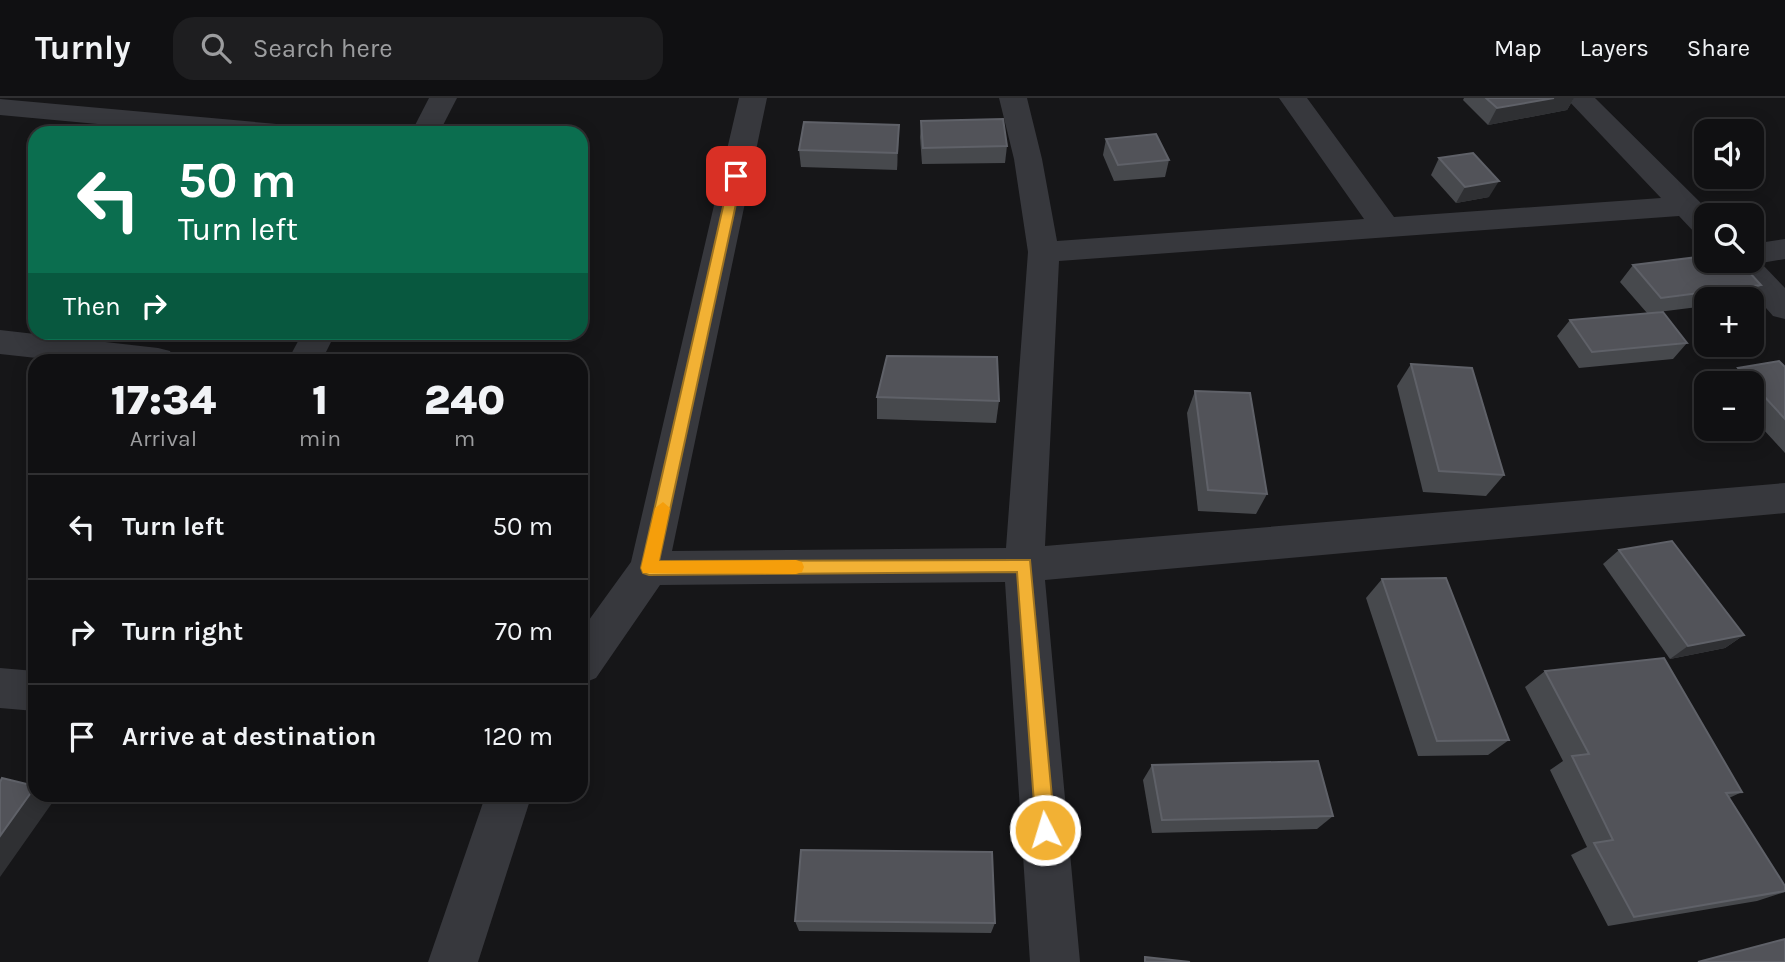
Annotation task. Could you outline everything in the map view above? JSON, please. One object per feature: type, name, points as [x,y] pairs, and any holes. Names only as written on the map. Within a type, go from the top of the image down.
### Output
[{"type":"street","points":[[429,126],[443,98]]},
{"type":"street","points":[[588,655],[649,568],[753,98]]},
{"type":"street","points":[[1013,98],[1028,159],[1044,252],[1024,565],[1055,962]]},
{"type":"street","points":[[1293,98],[1385,227]]},
{"type":"street","points":[[1580,98],[1694,214]]},
{"type":"street","points":[[0,107],[210,126]]},
{"type":"street","points":[[1044,252],[1385,227],[1694,216]]},
{"type":"street","points":[[1764,252],[1785,249]]},
{"type":"street","points":[[1752,273],[1785,308]]},
{"type":"street","points":[[0,342],[105,354]]},
{"type":"street","points":[[649,568],[1024,565],[1785,498]]},
{"type":"street","points":[[0,688],[28,690]]},
{"type":"street","points":[[453,962],[506,802]]},
{"type":"building","points":[[1486,98],[1554,98],[1497,108]]},
{"type":"building","points":[[1003,119],[1007,146],[923,148],[921,121]]},
{"type":"building","points":[[804,122],[899,125],[897,153],[799,150]]},
{"type":"building","points":[[1156,134],[1169,160],[1118,165],[1106,139]]},
{"type":"building","points":[[1473,153],[1499,181],[1465,187],[1439,158]]},
{"type":"building","points":[[1694,257],[1694,273],[1750,273],[1761,285],[1694,287],[1694,294],[1661,298],[1633,265]]},
{"type":"building","points":[[1663,312],[1687,343],[1592,352],[1570,320]]},
{"type":"building","points":[[887,356],[997,357],[999,401],[877,397]]},
{"type":"building","points":[[1779,361],[1785,367],[1785,419],[1764,396],[1764,371],[1741,371],[1738,368]]},
{"type":"building","points":[[1411,364],[1472,368],[1504,475],[1439,471]]},
{"type":"building","points":[[1195,391],[1250,393],[1267,494],[1208,490]]},
{"type":"building","points":[[1672,541],[1744,635],[1688,646],[1619,550]]},
{"type":"building","points":[[1446,578],[1509,740],[1437,741],[1382,579]]},
{"type":"building","points":[[1664,658],[1742,792],[1726,793],[1785,886],[1785,891],[1634,917],[1594,843],[1613,840],[1572,756],[1589,754],[1545,671]]},
{"type":"building","points":[[1318,761],[1333,816],[1162,820],[1152,765]]},
{"type":"building","points":[[2,778],[28,784],[28,797],[0,836]]},
{"type":"building","points":[[801,850],[992,852],[995,923],[795,921]]},
{"type":"building","points":[[1785,939],[1785,962],[1698,962]]},
{"type":"building","points":[[1145,957],[1190,962],[1145,962]]},
{"type":"slow traffic","points":[[663,508],[649,568],[796,567]]},
{"type":"route","points":[[736,176],[649,568],[1024,565],[1045,830]]}]
